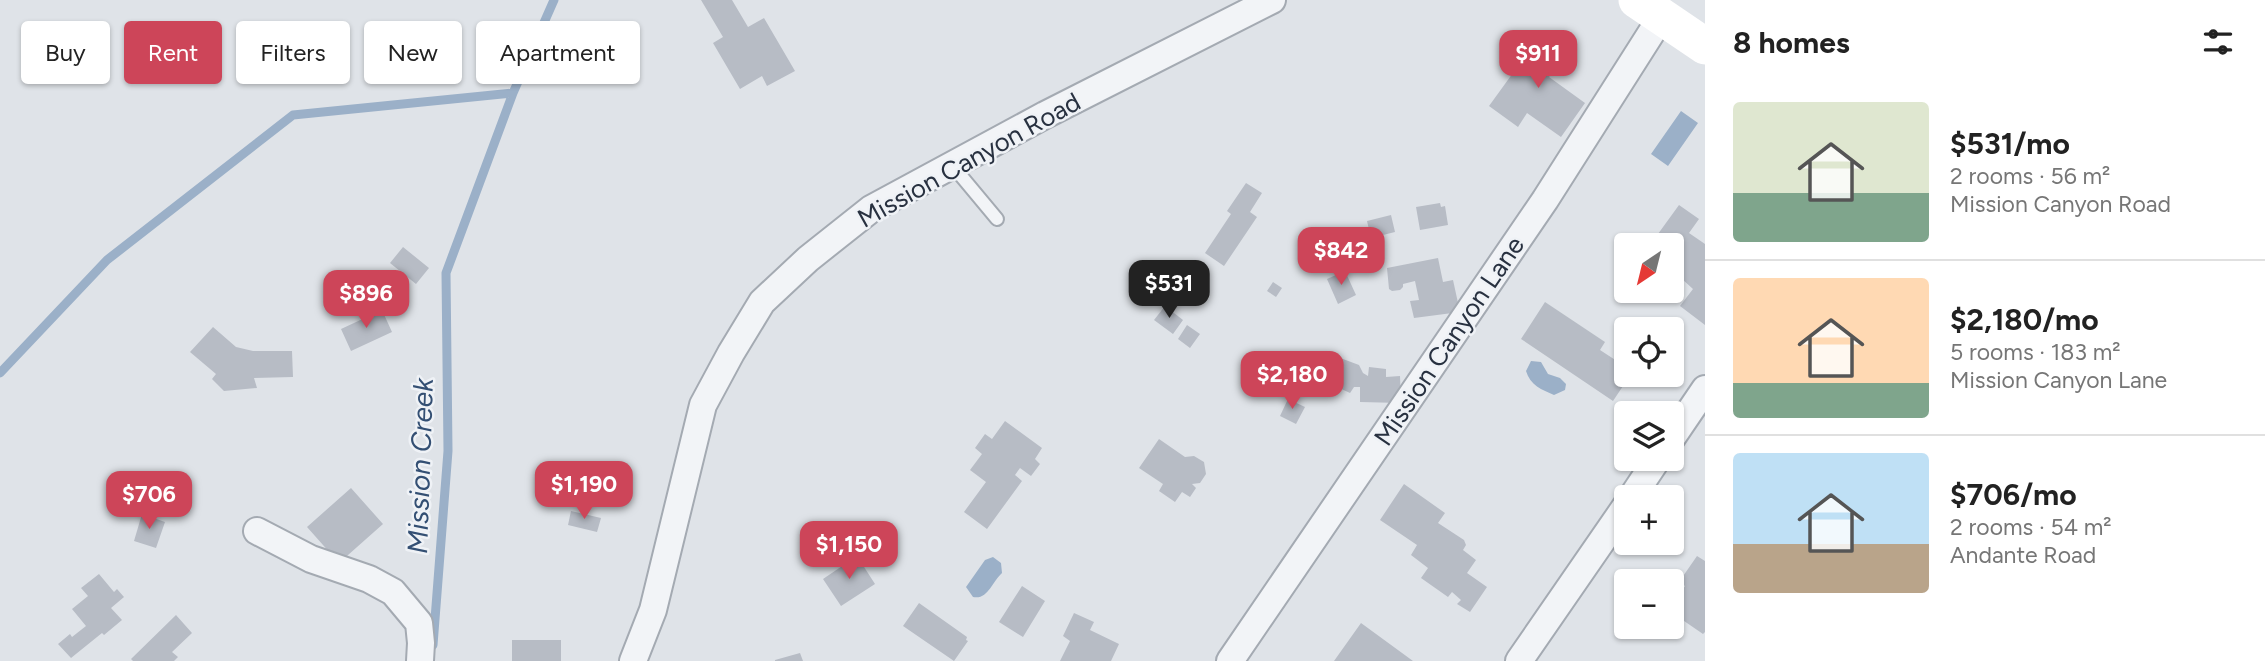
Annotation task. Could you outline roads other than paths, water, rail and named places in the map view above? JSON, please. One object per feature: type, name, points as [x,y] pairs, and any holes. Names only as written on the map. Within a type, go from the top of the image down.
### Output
[{"type":"main road","points":[[1649,8],[1705,46]]},
{"type":"street","name":"Mission Canyon Road","points":[[633,661],[653,610],[704,405],[762,302],[808,259],[871,209],[1045,115],[1272,0]]},
{"type":"street","name":"Mission Canyon Lane","points":[[1230,661],[1545,200],[1649,8]]},
{"type":"street","points":[[1684,420],[1705,389]]},
{"type":"street","points":[[1520,661],[1614,524]]},
{"type":"street","points":[[257,531],[312,559],[369,579],[393,592],[419,623],[420,661]]},
{"type":"lane","points":[[952,166],[997,219]]},
{"type":"water","points":[[1681,111],[1698,123],[1668,166],[1651,154]]},
{"type":"water","points":[[1531,361],[1541,362],[1548,374],[1560,378],[1566,384],[1565,390],[1554,395],[1533,383],[1526,371]]},
{"type":"water","points":[[993,557],[1001,563],[1002,573],[986,593],[973,597],[966,587],[985,560]]},
{"type":"waterway","name":"Mission Creek","points":[[433,645],[448,451],[446,273],[513,93],[554,0]]},
{"type":"waterway","points":[[0,373],[107,260],[293,115],[513,93]]}]
